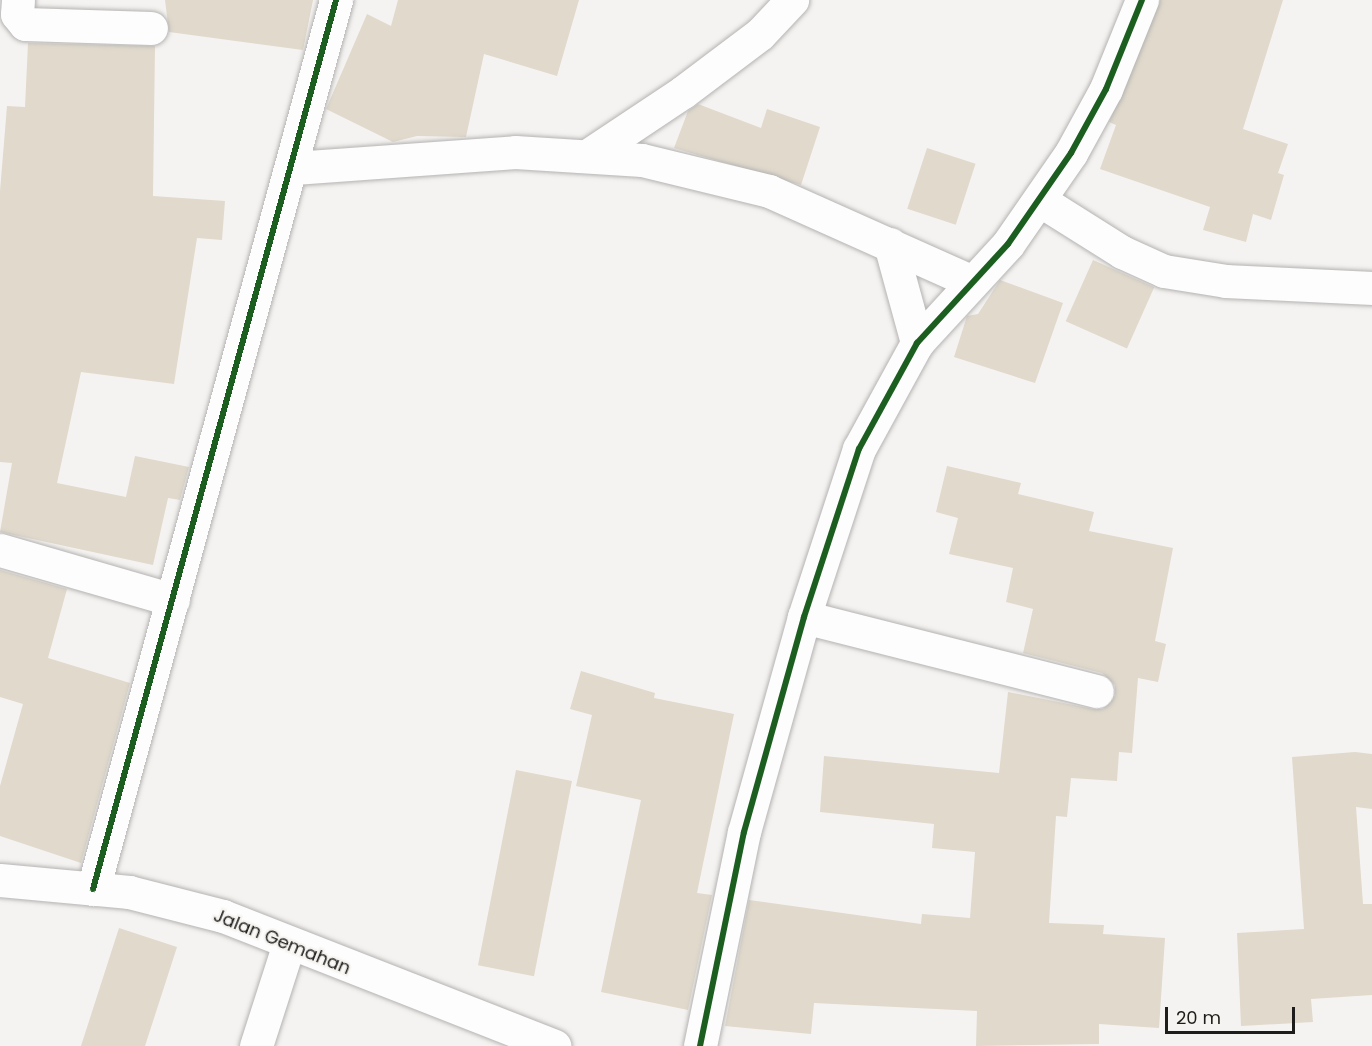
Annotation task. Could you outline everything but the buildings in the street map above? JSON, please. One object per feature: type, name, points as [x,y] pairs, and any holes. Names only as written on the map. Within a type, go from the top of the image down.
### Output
[{"type":"street","points":[[18,0],[17,14],[25,24],[151,28]]},
{"type":"street","points":[[93,889],[294,168],[336,0]]},
{"type":"street","points":[[590,154],[683,92],[760,34],[792,0]]},
{"type":"street","points":[[700,1046],[744,832],[804,617],[859,449],[917,342],[1041,201],[1106,89],[1142,0]]},
{"type":"street","points":[[294,168],[515,152],[590,154],[642,160],[769,191],[972,282]]},
{"type":"street","points":[[1041,201],[1122,252],[1164,270],[1226,281],[1372,288]]},
{"type":"street","points":[[890,244],[917,342]]},
{"type":"street","points":[[0,550],[174,600]]},
{"type":"street","points":[[804,617],[1097,691]]},
{"type":"street","name":"Jalan Gemahan","points":[[0,880],[93,889],[172,902],[289,943],[554,1046]]},
{"type":"street","points":[[256,1046],[289,943]]},
{"type":"cycle path","points":[[93,889],[336,0]]},
{"type":"cycle path","points":[[700,1046],[744,832],[804,617],[859,449],[917,343],[1008,244],[1071,153],[1106,89],[1142,0]]}]
